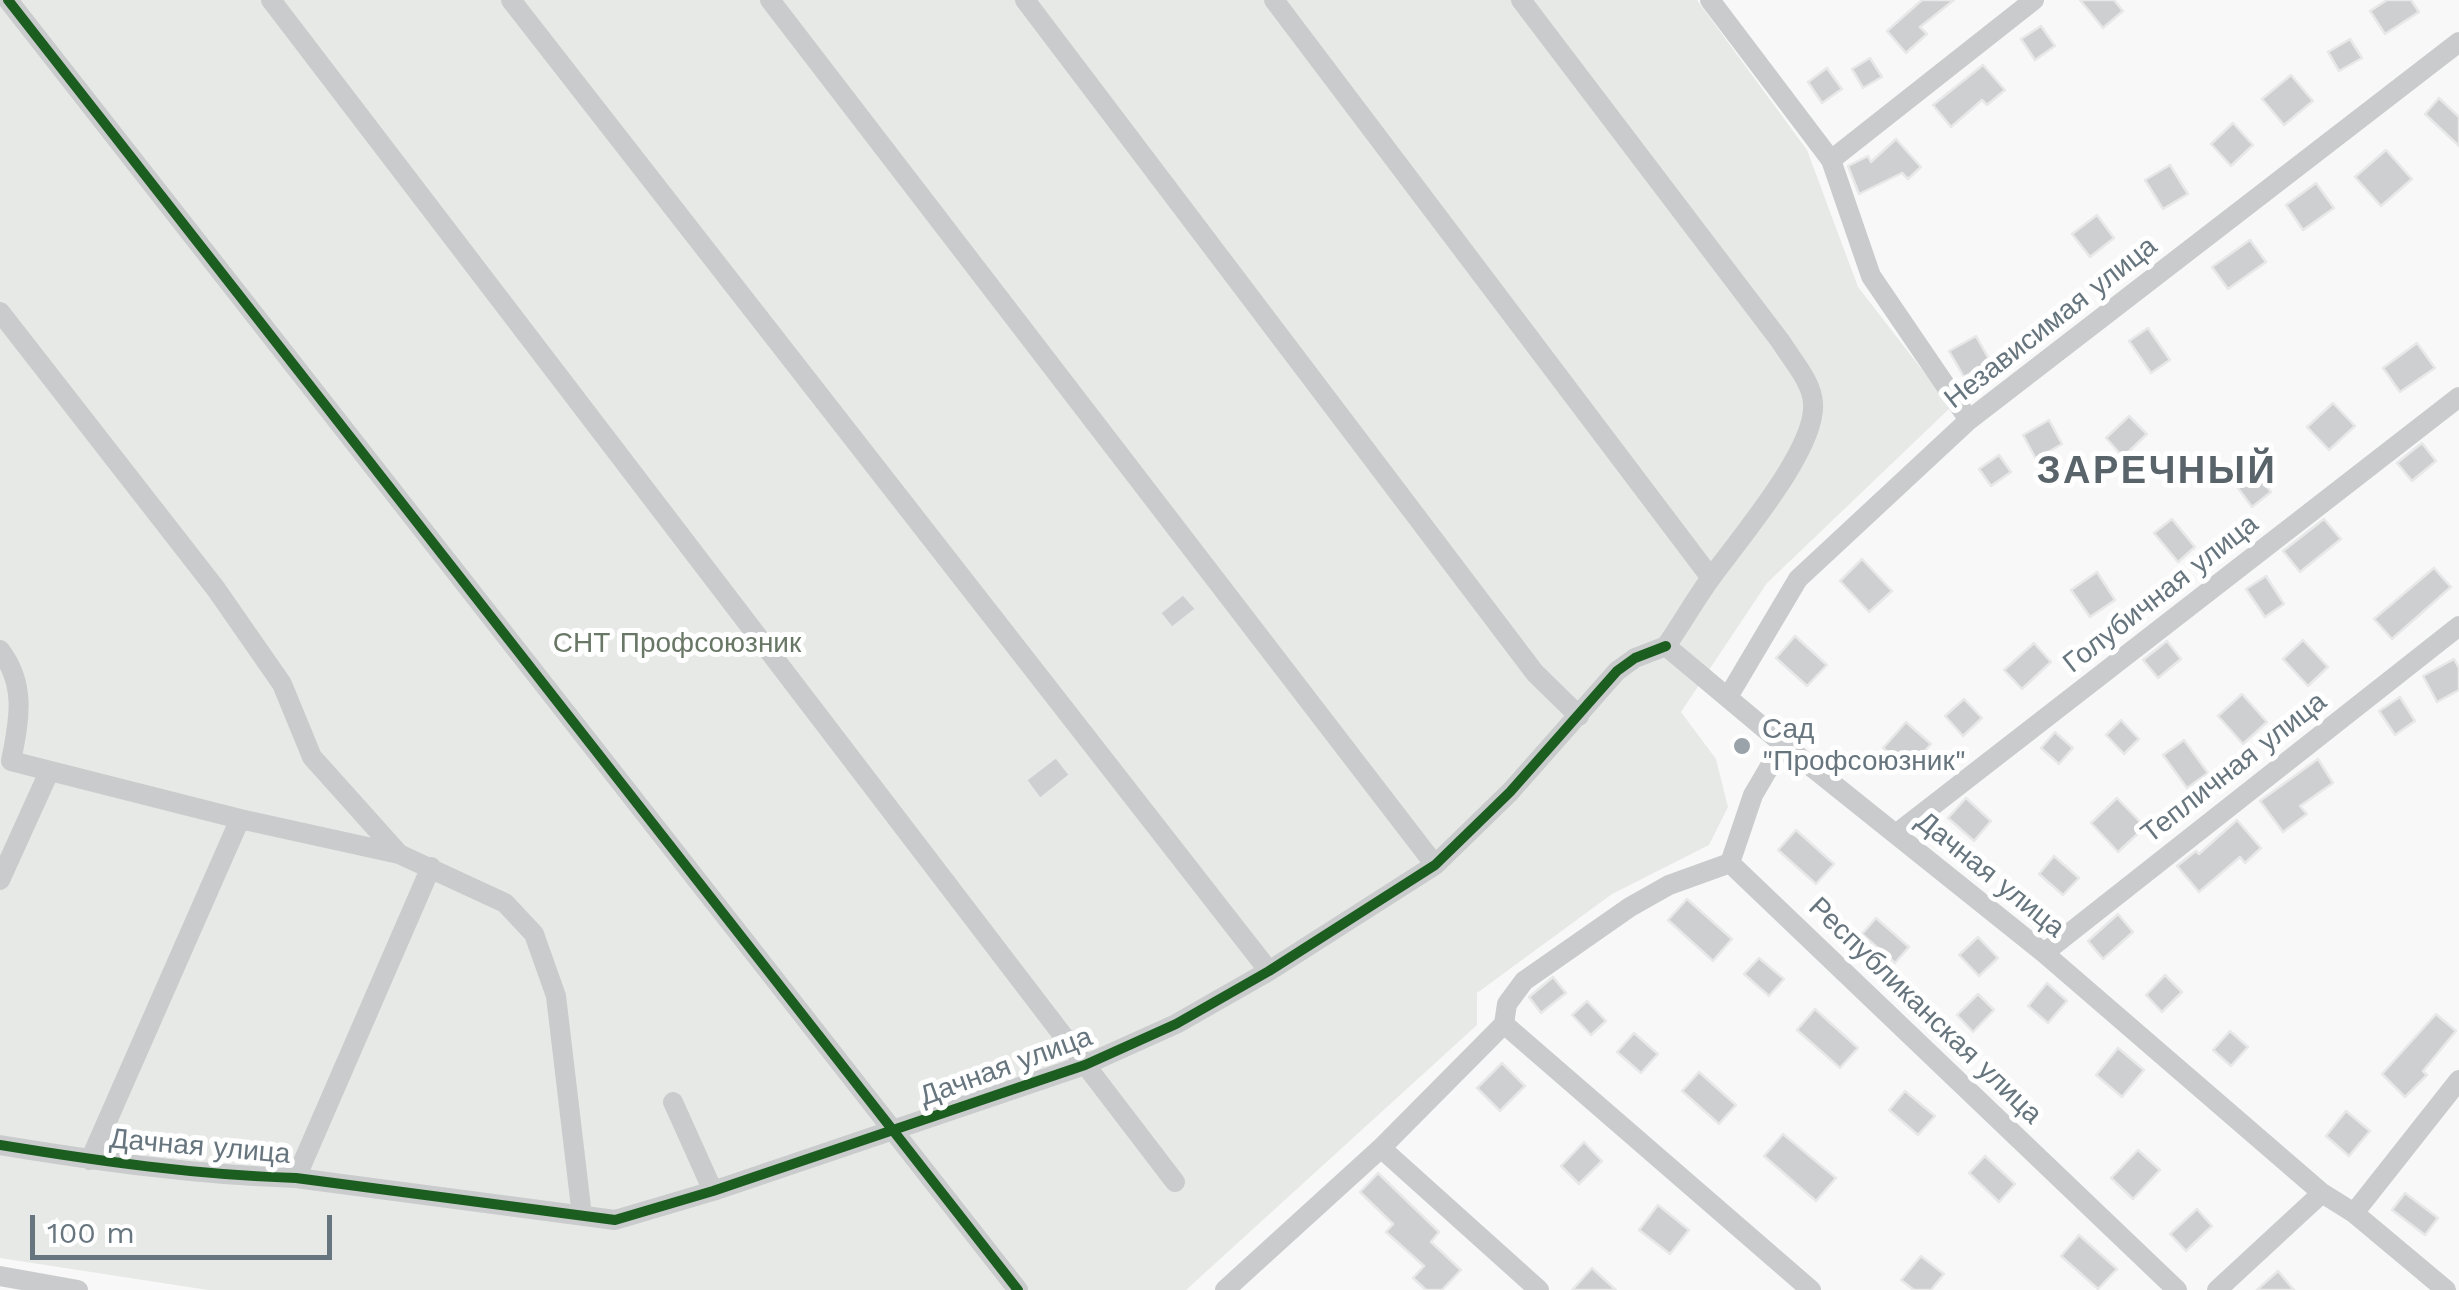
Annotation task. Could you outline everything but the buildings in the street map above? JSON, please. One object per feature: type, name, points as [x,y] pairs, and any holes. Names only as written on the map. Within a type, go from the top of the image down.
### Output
[{"type":"street","points":[[8,0],[1018,1290]]},
{"type":"street","points":[[270,0],[1175,1182]]},
{"type":"street","points":[[512,0],[1269,972]]},
{"type":"street","points":[[770,0],[1435,865]]},
{"type":"street","points":[[1025,0],[1535,672],[1579,716]]},
{"type":"street","points":[[1274,0],[1710,578]]},
{"type":"street","points":[[1522,0],[1781,342],[1812,392],[1813,418],[1772,496],[1710,578],[1666,646]]},
{"type":"street","points":[[1710,0],[1831,160],[1871,276],[1969,420]]},
{"type":"street","points":[[1831,160],[2034,0]]},
{"type":"street","name":"Независимая улица","points":[[1728,698],[1798,579],[1969,420],[2459,42]]},
{"type":"street","points":[[0,312],[216,589],[282,684],[312,757],[399,854]]},
{"type":"street","name":"Голубичная улица","points":[[1896,834],[2459,397]]},
{"type":"street","name":"Тепличная улица","points":[[2044,953],[2459,626]]},
{"type":"street","name":"Дачная улица","points":[[0,1144],[90,1160],[296,1178],[615,1220],[713,1191],[1085,1066],[1176,1024],[1269,972],[1435,865],[1510,792],[1617,671],[1635,658],[1666,646],[2044,953],[2322,1193],[2354,1213],[2446,1290]]},
{"type":"street","points":[[0,650],[17,680],[19,696],[19,719],[6,760],[399,854],[505,903],[523,918],[534,934],[556,996],[582,1216]]},
{"type":"street","points":[[1225,1290],[1381,1148],[1504,1024],[1507,1004],[1524,981],[1630,906],[1669,884],[1730,863],[1753,796],[1783,744]]},
{"type":"street","points":[[0,880],[49,772]]},
{"type":"street","points":[[90,1160],[240,819]]},
{"type":"street","name":"Республиканская улица","points":[[1730,863],[2177,1290]]},
{"type":"street","points":[[296,1178],[431,867]]},
{"type":"street","points":[[1504,1024],[1811,1290]]},
{"type":"street","points":[[2354,1213],[2459,1080]]},
{"type":"street","points":[[672,1102],[713,1191]]},
{"type":"street","points":[[1381,1148],[1539,1290]]},
{"type":"street","points":[[2217,1290],[2322,1193]]},
{"type":"street","points":[[0,1276],[78,1290]]},
{"type":"green space","name":"СНТ Профсоюзник","points":[[0,0],[1697,0],[1807,150],[1858,287],[1951,407],[1767,583],[1681,712],[1716,759],[1728,807],[1709,845],[1612,894],[1477,993],[1477,1025],[1186,1290],[208,1290],[0,1258]]},
{"type":"cycle path","points":[[8,0],[1018,1290]]},
{"type":"cycle path","points":[[0,1145],[147,1166],[296,1178],[615,1220],[713,1191],[1085,1065],[1176,1024],[1269,971],[1435,865],[1510,792],[1617,671],[1635,658],[1666,646]]},
{"type":"place","name":"Сад \"Профсоюзник\"","points":[[1742,746]]},
{"type":"district","name":"ЗАРЕЧНЫЙ","points":[[2157,472]]}]
